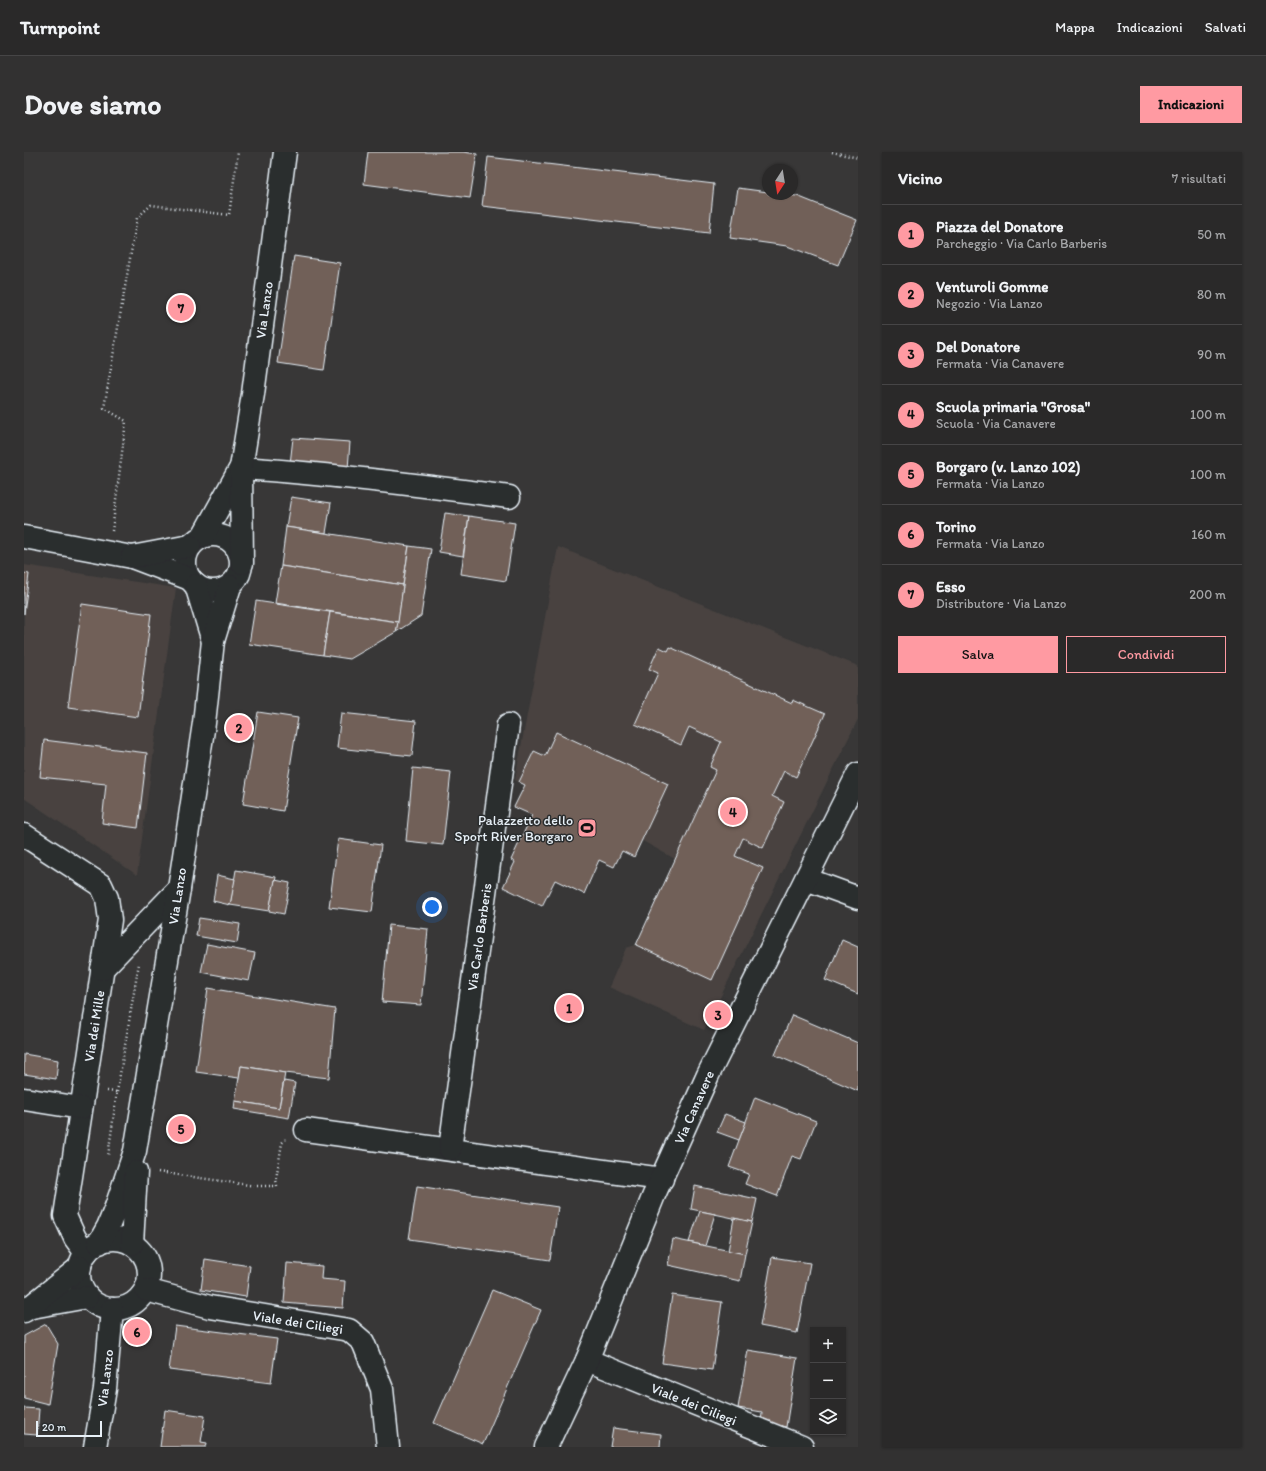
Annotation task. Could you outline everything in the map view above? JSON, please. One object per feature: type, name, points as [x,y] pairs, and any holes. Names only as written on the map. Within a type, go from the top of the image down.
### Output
[{"type":"street","name":"Via Lanzo","points":[[242,563],[241,468],[253,394],[286,152]]},
{"type":"street","points":[[241,468],[333,475],[509,497]]},
{"type":"street","name":"Via Lanzo","points":[[197,541],[241,468]]},
{"type":"street","points":[[24,537],[132,557],[193,582],[202,589],[209,591],[216,591],[230,586],[239,576],[242,563],[240,554],[230,539],[212,534],[197,541],[132,557]]},
{"type":"street","points":[[193,582],[186,570],[184,562],[186,554],[197,541]]},
{"type":"street","name":"Via Lanzo","points":[[193,582],[213,641]]},
{"type":"street","name":"Via Lanzo","points":[[132,1244],[136,1160],[204,723],[213,641],[230,586]]},
{"type":"street","name":"Via Carlo Barberis","points":[[450,1149],[508,725]]},
{"type":"street","name":"Via Canavere","points":[[546,1447],[587,1360],[662,1179],[708,1075],[858,774]]},
{"type":"street","name":"Via dei Mille","points":[[24,835],[101,886],[107,898],[110,920],[65,1216],[75,1238],[88,1254]]},
{"type":"street","points":[[806,879],[858,898]]},
{"type":"street","points":[[102,969],[178,889]]},
{"type":"street","points":[[24,1099],[81,1108]]},
{"type":"street","points":[[306,1130],[662,1179]]},
{"type":"street","name":"Via Lanzo","points":[[88,1254],[108,1227],[136,1160]]},
{"type":"street","points":[[27,1309],[88,1254],[107,1240],[116,1240],[132,1244],[142,1253],[148,1264],[149,1277],[146,1290],[138,1300],[126,1307],[112,1310],[98,1306],[87,1297],[80,1283],[79,1275],[88,1254]]},
{"type":"street","name":"Viale dei Ciliegi","points":[[146,1290],[210,1307],[349,1330],[363,1342],[382,1389],[388,1447]]},
{"type":"street","points":[[27,1309],[87,1297]]},
{"type":"street","name":"Via Lanzo","points":[[95,1447],[104,1389],[112,1310]]},
{"type":"street","name":"Viale dei Ciliegi","points":[[587,1360],[802,1447]]},
{"type":"path","points":[[109,553],[126,421],[104,408],[137,218],[151,205],[229,215],[238,152]]},
{"type":"path","points":[[832,152],[858,158]]},
{"type":"path","points":[[117,1092],[139,962]]},
{"type":"path","points":[[136,1160],[256,1186],[277,1186],[276,1179],[282,1143],[288,1136],[294,1137],[306,1130]]},
{"type":"shaded area","points":[[558,547],[858,666],[858,719],[704,1030],[609,987],[626,948],[636,945],[675,859],[641,840],[556,732],[545,756],[534,751],[519,782],[515,780]]},
{"type":"shaded area","points":[[24,565],[176,588],[137,875],[24,798]]},
{"type":"building","points":[[368,152],[463,152],[477,154],[470,198],[364,184]]},
{"type":"building","points":[[488,157],[714,184],[709,233],[482,206]]},
{"type":"building","points":[[738,188],[762,191],[762,200],[798,200],[798,196],[857,220],[838,265],[787,246],[730,238]]},
{"type":"building","points":[[294,256],[340,263],[324,370],[278,363]]},
{"type":"building","points":[[293,438],[350,442],[348,469],[290,464]]},
{"type":"building","points":[[291,497],[331,503],[326,533],[286,527]]},
{"type":"building","points":[[445,513],[469,516],[463,556],[439,552]]},
{"type":"building","points":[[469,516],[515,523],[506,581],[461,574]]},
{"type":"building","points":[[286,527],[409,546],[403,585],[281,566]]},
{"type":"building","points":[[409,546],[431,549],[421,616],[396,632]]},
{"type":"building","points":[[281,566],[403,585],[398,622],[275,603]]},
{"type":"building","points":[[24,573],[29,574],[24,614]]},
{"type":"building","points":[[256,601],[330,612],[323,655],[249,644]]},
{"type":"building","points":[[82,604],[151,614],[138,717],[68,707]]},
{"type":"building","points":[[330,612],[398,622],[396,632],[350,659],[323,655]]},
{"type":"building","points":[[659,647],[668,651],[670,647],[792,703],[793,700],[825,714],[796,777],[784,771],[772,796],[784,802],[763,848],[743,838],[735,856],[763,868],[712,980],[636,945],[716,770],[710,767],[721,742],[689,727],[681,745],[635,724],[658,673],[649,669]]},
{"type":"building","points":[[258,712],[298,718],[283,811],[243,804]]},
{"type":"building","points":[[341,713],[416,721],[412,756],[337,748]]},
{"type":"building","name":"Palazzetto dello Sport River Borgaro","points":[[556,732],[668,784],[634,857],[622,851],[614,867],[599,860],[584,894],[555,880],[542,906],[503,887],[515,862],[511,860],[532,815],[514,807],[525,785],[519,782],[534,751],[545,756]]},
{"type":"building","points":[[44,740],[147,753],[138,828],[102,823],[106,784],[40,777]]},
{"type":"building","points":[[413,768],[451,772],[443,845],[406,841]]},
{"type":"building","points":[[338,839],[381,845],[372,912],[329,907]]},
{"type":"building","points":[[236,870],[276,877],[269,911],[230,905]]},
{"type":"building","points":[[217,875],[235,879],[230,905],[213,901]]},
{"type":"building","points":[[275,880],[290,883],[284,914],[269,911]]},
{"type":"building","points":[[199,918],[240,924],[237,943],[196,936]]},
{"type":"building","points":[[389,925],[428,929],[421,1005],[382,1002]]},
{"type":"building","points":[[842,940],[858,947],[858,994],[825,980]]},
{"type":"building","points":[[207,944],[255,953],[249,981],[201,972]]},
{"type":"building","points":[[208,988],[335,1009],[329,1078],[241,1066],[239,1078],[196,1072]]},
{"type":"building","points":[[792,1015],[858,1043],[858,1091],[775,1055]]},
{"type":"building","points":[[24,1054],[58,1060],[56,1079],[24,1074]]},
{"type":"building","points":[[241,1066],[285,1073],[279,1108],[235,1101]]},
{"type":"building","points":[[284,1081],[295,1083],[289,1118],[234,1109],[235,1101],[279,1108]]},
{"type":"building","points":[[755,1097],[816,1121],[801,1159],[792,1156],[777,1196],[745,1184],[749,1174],[729,1167]]},
{"type":"building","points":[[725,1114],[746,1122],[739,1140],[717,1132]]},
{"type":"building","points":[[417,1186],[558,1207],[550,1260],[409,1239]]},
{"type":"building","points":[[695,1186],[757,1199],[752,1222],[691,1209]]},
{"type":"building","points":[[700,1211],[715,1214],[705,1246],[689,1242]]},
{"type":"building","points":[[734,1218],[752,1222],[745,1254],[728,1251]]},
{"type":"building","points":[[673,1239],[745,1254],[740,1281],[668,1265]]},
{"type":"building","points":[[772,1257],[810,1263],[797,1333],[760,1326]]},
{"type":"building","points":[[205,1259],[250,1266],[246,1297],[201,1290]]},
{"type":"building","points":[[287,1263],[322,1266],[321,1279],[345,1281],[343,1308],[284,1303]]},
{"type":"building","points":[[492,1290],[541,1310],[483,1444],[434,1423]]},
{"type":"building","points":[[672,1295],[722,1302],[712,1370],[662,1363]]},
{"type":"building","points":[[46,1324],[58,1344],[48,1404],[24,1398],[24,1336]]},
{"type":"building","points":[[175,1326],[277,1339],[271,1383],[169,1370]]},
{"type":"building","points":[[748,1350],[797,1358],[786,1427],[761,1423],[762,1412],[738,1408]]},
{"type":"building","points":[[24,1408],[39,1409],[37,1435],[24,1434]]},
{"type":"building","points":[[165,1410],[205,1416],[201,1442],[207,1443],[206,1447],[160,1447]]},
{"type":"building","points":[[613,1428],[661,1434],[660,1447],[610,1447]]},
{"type":"place","name":"Esso","points":[[181,308]]},
{"type":"place","name":"Venturoli Gomme","points":[[239,728]]},
{"type":"place","name":"Scuola primaria \"Grosa\"","points":[[733,812]]},
{"type":"place","name":"Palazzetto dello Sport River Borgaro","points":[[587,828]]},
{"type":"place","name":"Piazza del Donatore","points":[[569,1008]]},
{"type":"place","name":"Del Donatore","points":[[718,1015]]},
{"type":"place","name":"Borgaro (v. Lanzo 102)","points":[[181,1129]]},
{"type":"place","name":"Torino","points":[[137,1332]]}]
